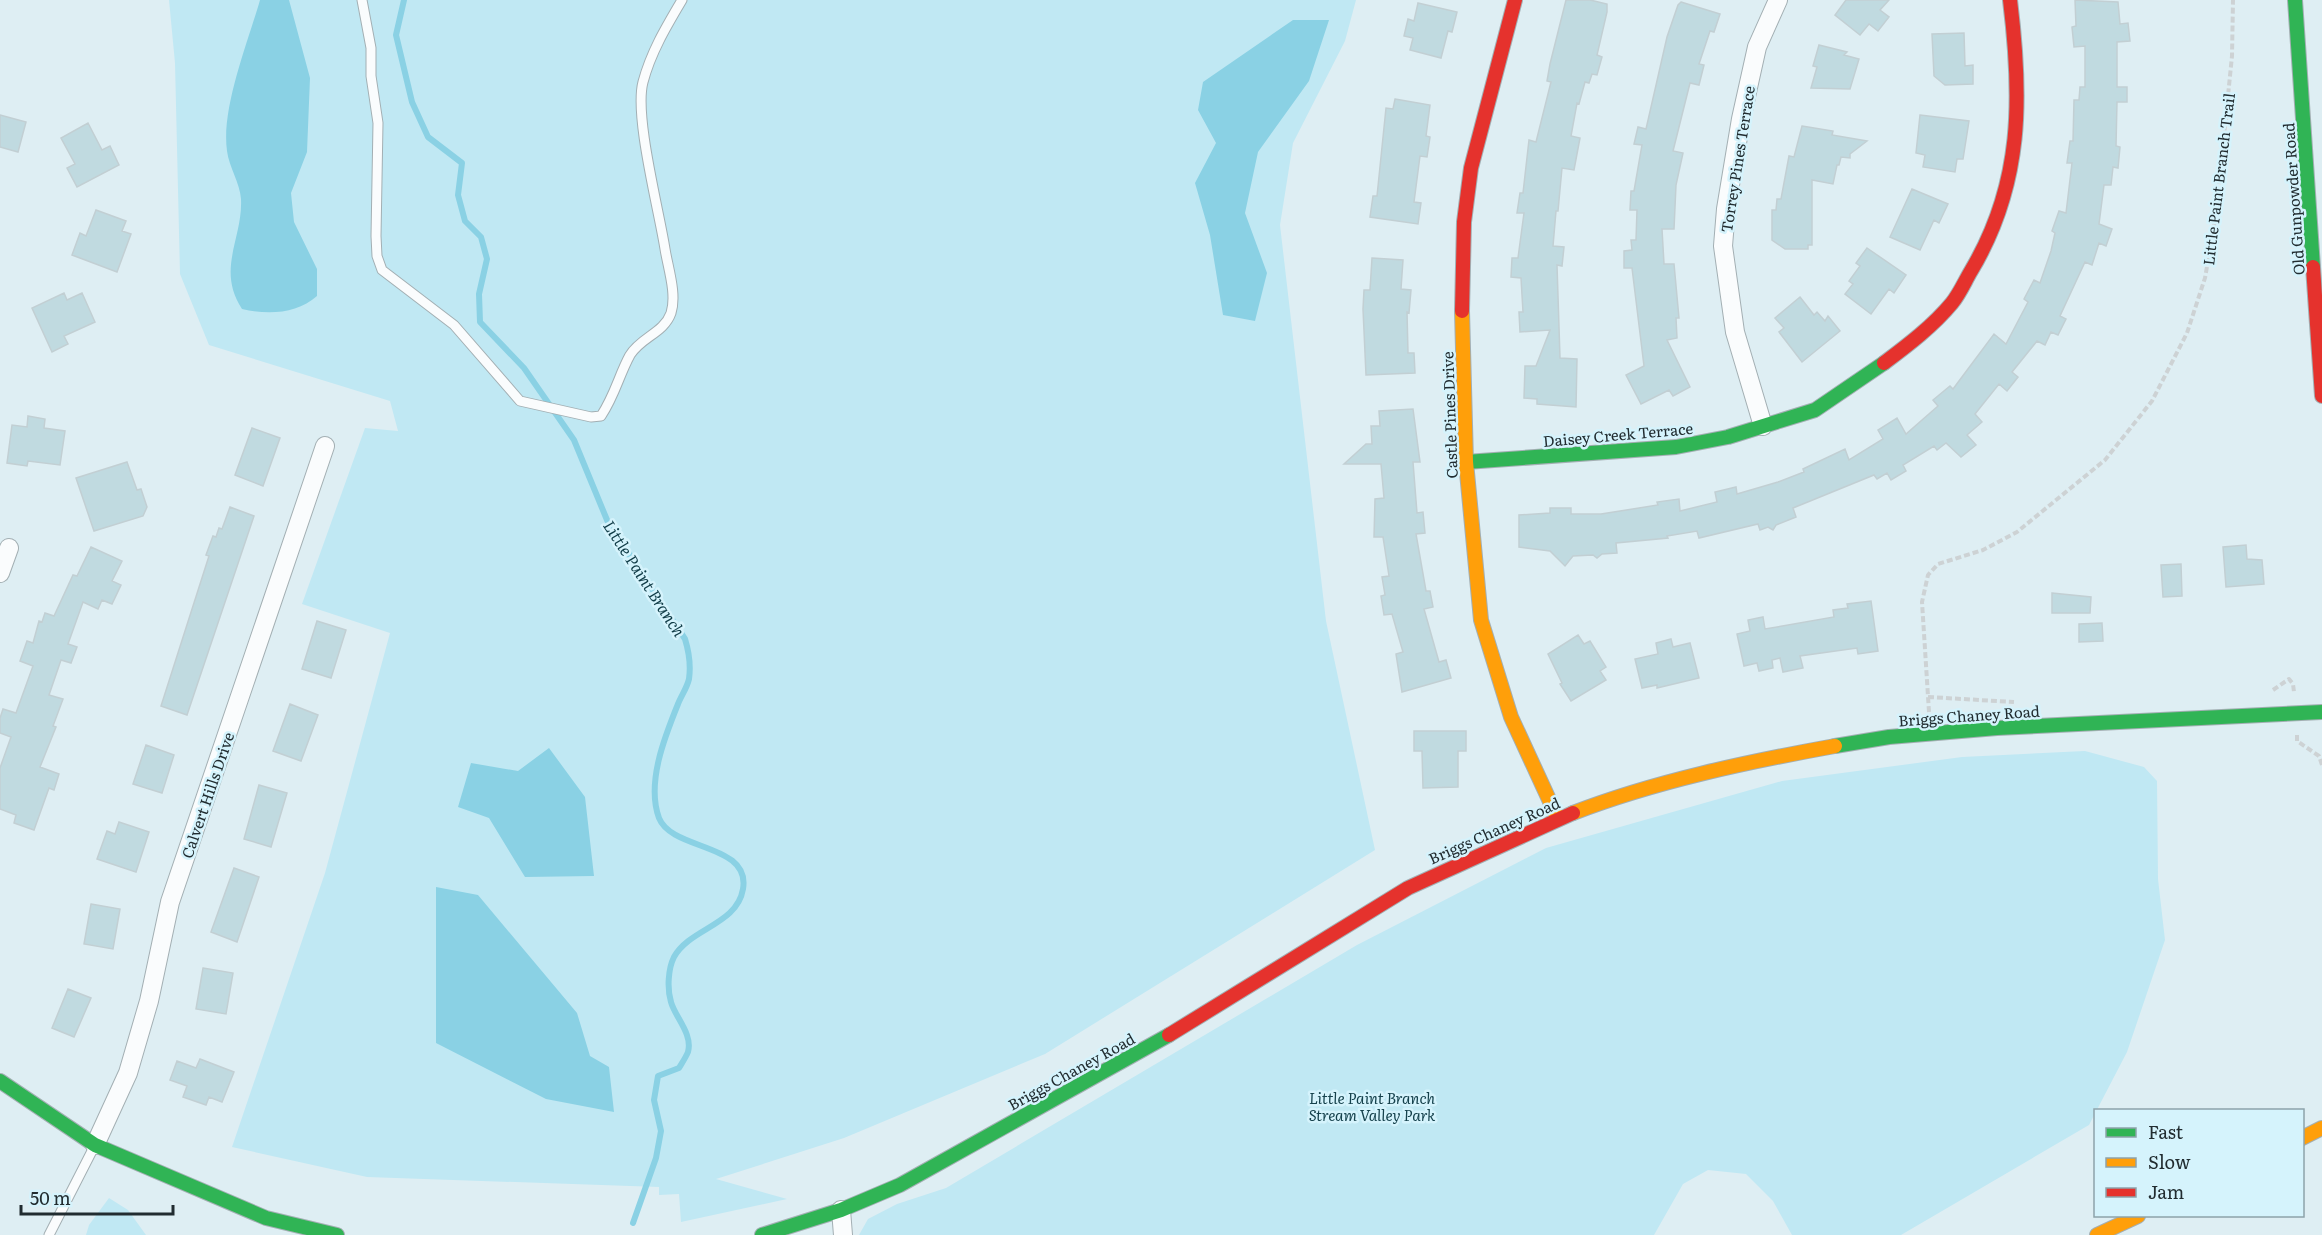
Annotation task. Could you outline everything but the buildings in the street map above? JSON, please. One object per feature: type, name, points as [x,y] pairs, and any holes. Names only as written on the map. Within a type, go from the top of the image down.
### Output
[{"type":"main road","name":"Castle Pines Drive","points":[[1515,0],[1471,168],[1464,222],[1462,308],[1466,462],[1481,620],[1511,717],[1558,819]]},
{"type":"main road","name":"Daisey Creek Terrace","points":[[1466,462],[1676,447],[1763,426],[1815,410],[1895,356],[1953,302],[1988,245],[2009,182],[2017,135],[2018,64],[2010,0]]},
{"type":"main road","name":"Old Gunpowder Road","points":[[2295,0],[2322,396]]},
{"type":"main road","name":"Briggs Chaney Road","points":[[762,1235],[841,1210],[900,1185],[1126,1061],[1408,888],[1558,819],[1617,796],[1829,745],[1931,734],[2322,712]]},
{"type":"main road","points":[[0,1081],[95,1145],[263,1227],[338,1235]]},
{"type":"main road","points":[[2304,1137],[2322,1128]]},
{"type":"main road","points":[[2097,1235],[2134,1217]]},
{"type":"street","name":"Torrey Pines Terrace","points":[[1763,426],[1735,332],[1723,246],[1726,209],[1741,118],[1757,47],[1778,0]]},
{"type":"street","name":"Calvert Hills Drive","points":[[95,1145],[128,1073],[149,1001],[170,902],[325,446]]},
{"type":"street","points":[[0,573],[9,548]]},
{"type":"street","points":[[841,1210],[843,1235]]},
{"type":"lane","points":[[362,0],[378,123],[376,236],[377,256],[382,270],[454,325],[520,401],[591,417],[601,416],[614,398],[630,355],[641,341],[658,331],[667,322],[672,311],[672,292],[642,117],[642,84],[656,43],[682,0]]},
{"type":"lane","points":[[49,1235],[95,1145]]},
{"type":"path","name":"Little Paint Branch Trail","points":[[1931,734],[1922,602],[1928,575],[1938,564],[1983,550],[2018,532],[2105,460],[2152,401],[2187,333],[2205,278],[2216,215],[2232,57],[2233,0]]},
{"type":"green space","points":[[169,0],[1356,0],[1345,41],[1293,143],[1280,225],[1326,621],[1375,850],[1045,1054],[844,1138],[716,1179],[787,1199],[681,1222],[679,1194],[659,1195],[659,1187],[367,1177],[232,1147],[325,873],[390,633],[302,604],[365,428],[398,431],[390,401],[209,345],[180,274],[175,63]]},
{"type":"green space","name":"Little Paint Branch Stream Valley Park","points":[[2085,751],[2144,767],[2157,781],[2158,879],[2165,940],[2127,1052],[2097,1109],[2094,1109],[2094,1115],[2089,1125],[1901,1235],[1792,1235],[1773,1201],[1746,1174],[1708,1170],[1683,1184],[1654,1235],[859,1235],[868,1219],[897,1204],[946,1188],[1357,945],[1546,848],[1782,781],[1962,757]]},
{"type":"green space","points":[[109,1198],[128,1210],[146,1235],[86,1235],[89,1225]]},
{"type":"water","points":[[260,0],[289,0],[310,78],[307,152],[291,193],[294,222],[317,269],[317,296],[309,302],[282,312],[242,309],[231,281],[231,267],[241,214],[241,199],[227,151],[226,134],[237,75]]},
{"type":"water","points":[[1293,20],[1329,20],[1309,81],[1258,152],[1245,213],[1267,273],[1255,321],[1223,315],[1210,235],[1195,183],[1216,143],[1198,110],[1203,82]]},
{"type":"water","points":[[549,748],[585,797],[594,876],[525,877],[489,818],[458,807],[471,763],[518,771]]},
{"type":"water","points":[[436,887],[478,895],[577,1013],[590,1056],[609,1067],[614,1112],[546,1099],[436,1043]]},
{"type":"waterway","name":"Little Paint Branch","points":[[404,0],[396,35],[412,102],[428,137],[462,163],[458,195],[465,221],[481,237],[487,259],[479,294],[480,322],[524,368],[574,440],[607,520],[685,639],[688,649],[689,679],[668,730],[659,760],[655,790],[659,818],[667,829],[679,837],[723,855],[735,863],[742,874],[743,889],[732,911],[681,947],[670,967],[670,997],[673,1008],[686,1032],[688,1052],[679,1068],[658,1076],[654,1100],[661,1131],[656,1158],[633,1223]]},
{"type":"traffic: fast","points":[[2295,0],[2313,267]]},
{"type":"traffic: fast","points":[[1466,462],[1676,447],[1728,437],[1815,410],[1884,363]]},
{"type":"traffic: fast","points":[[1835,746],[1889,737],[1997,728],[2322,712]]},
{"type":"traffic: fast","points":[[762,1235],[841,1210],[900,1185],[1169,1035]]},
{"type":"traffic: fast","points":[[0,1081],[95,1145],[266,1218],[337,1235]]},
{"type":"traffic: slow","points":[[1462,311],[1466,462],[1481,620],[1511,717],[1558,819]]},
{"type":"traffic: slow","points":[[1573,813],[1669,782],[1835,746]]},
{"type":"traffic: slow","points":[[2304,1137],[2322,1128]]},
{"type":"traffic: slow","points":[[2097,1235],[2136,1217]]},
{"type":"traffic: jam","points":[[1462,311],[1464,222],[1471,168],[1515,0]]},
{"type":"traffic: jam","points":[[1884,363],[1928,327],[1955,299],[1988,238],[2001,206],[2009,173],[2017,105],[2010,0]]},
{"type":"traffic: jam","points":[[2313,267],[2322,396]]},
{"type":"traffic: jam","points":[[1169,1035],[1408,888],[1573,813]]}]
